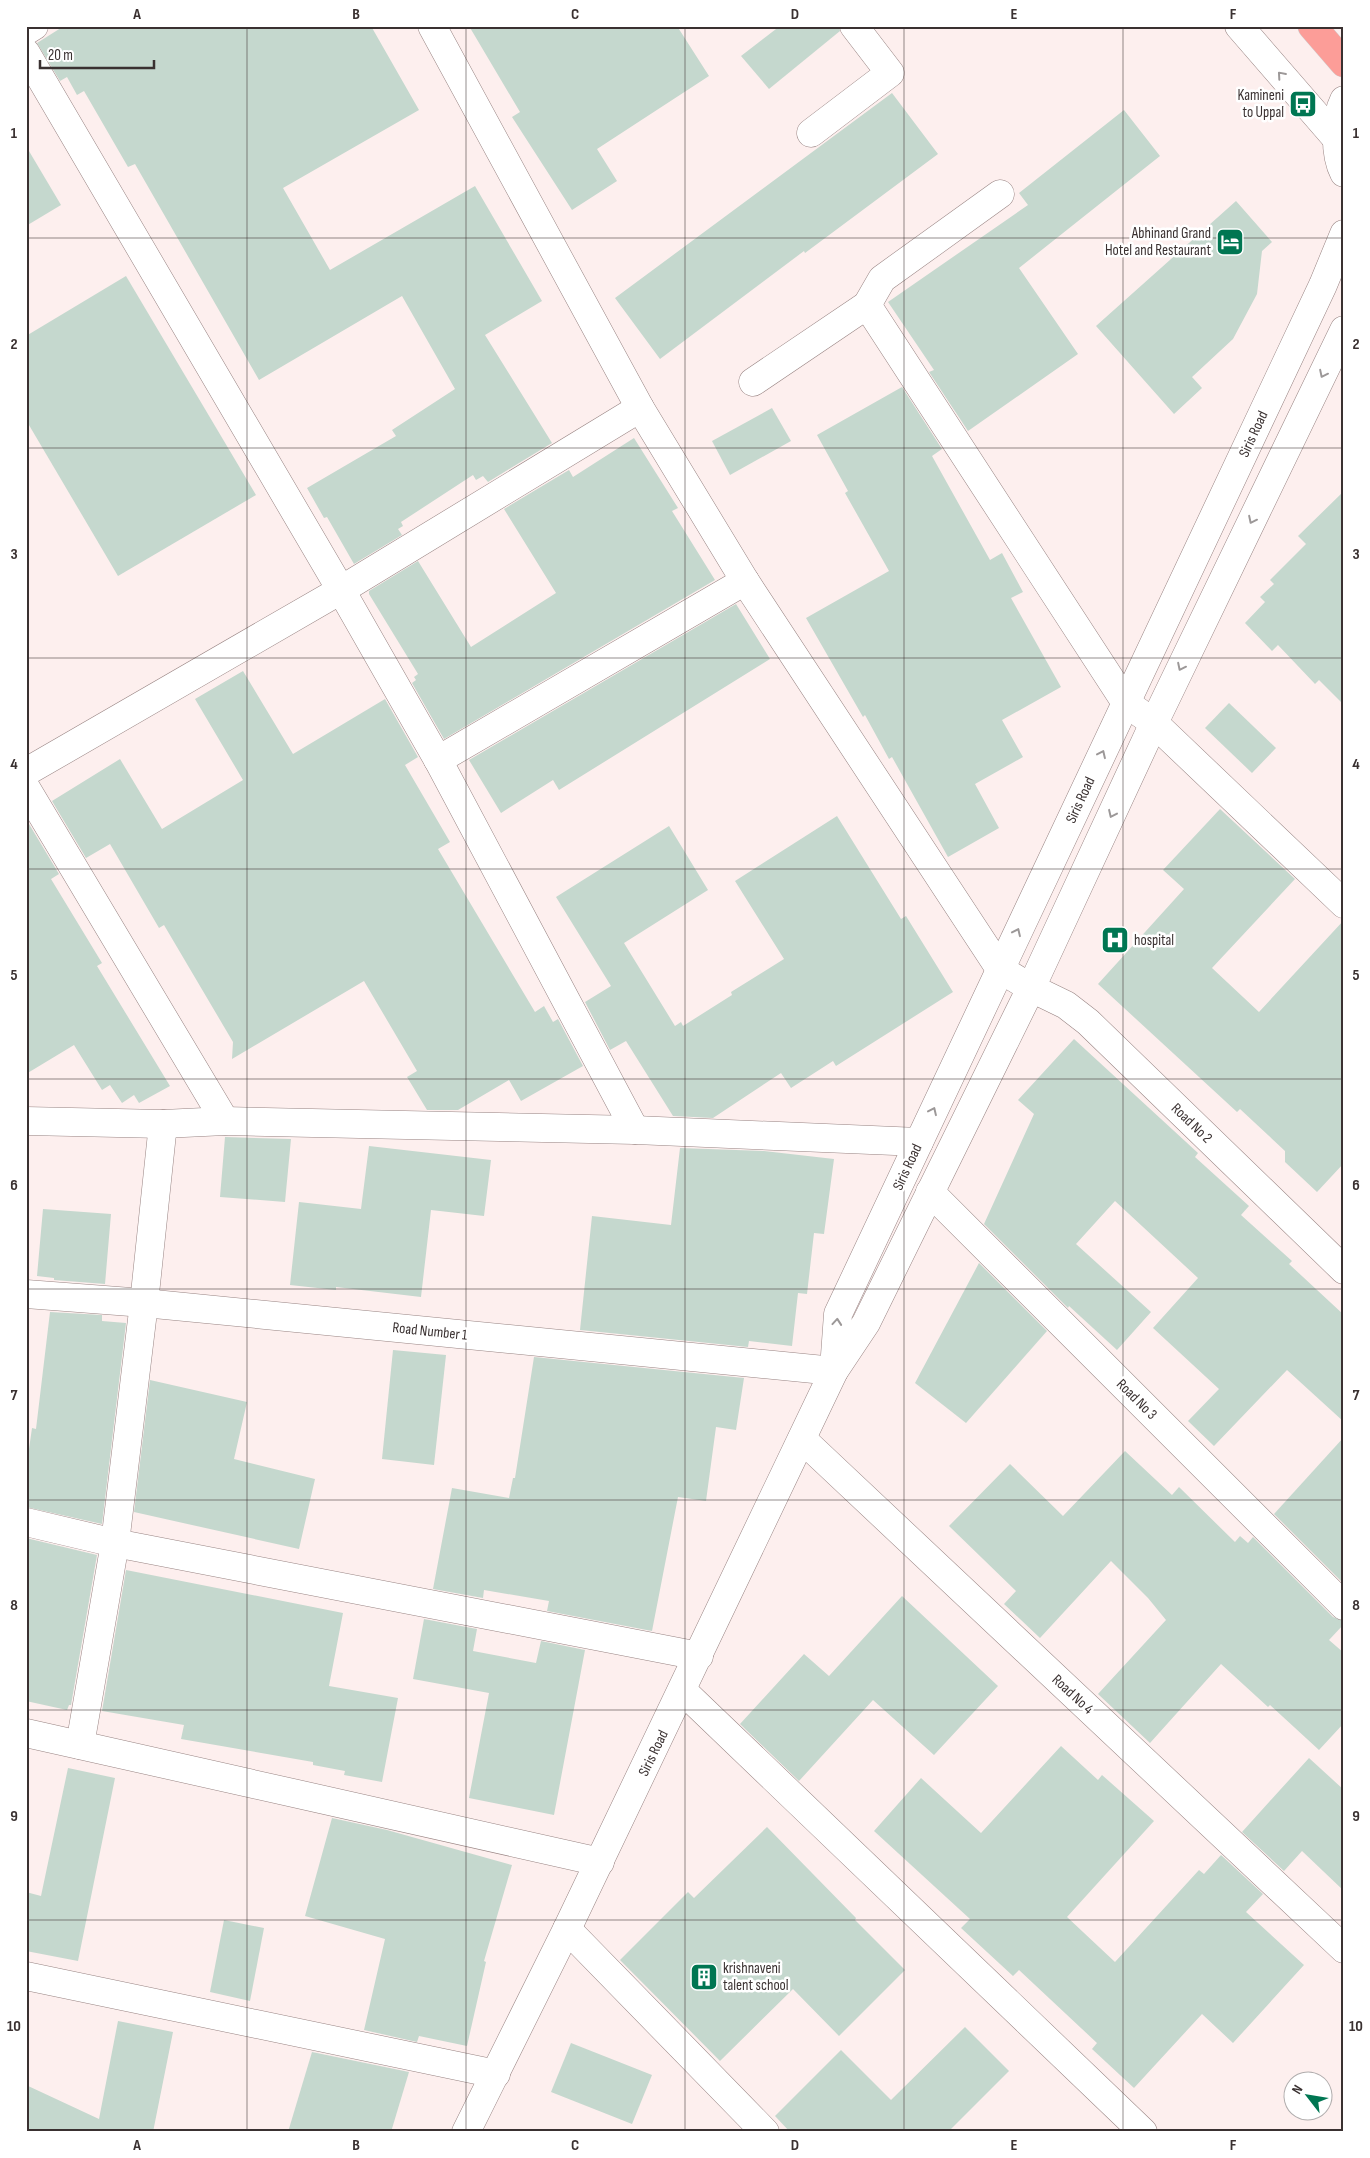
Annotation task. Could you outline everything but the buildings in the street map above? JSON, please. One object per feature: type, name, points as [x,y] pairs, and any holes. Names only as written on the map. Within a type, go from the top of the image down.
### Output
[{"type":"highway","points":[[1312,26],[1344,64]]},
{"type":"street","points":[[26,31],[34,26]]},
{"type":"street","points":[[432,26],[640,408],[745,581],[1000,969]]},
{"type":"street","points":[[811,133],[890,73],[854,26]]},
{"type":"street","points":[[1239,26],[1336,138]]},
{"type":"street","points":[[26,53],[341,590],[438,760],[635,1130]]},
{"type":"street","points":[[1344,100],[1340,107],[1336,138],[1344,173]]},
{"type":"street","points":[[753,382],[867,305],[882,279],[1000,194]]},
{"type":"street","name":"Siris Road","points":[[834,1370],[838,1314],[1323,285],[1344,234]]},
{"type":"street","points":[[867,305],[1126,703],[1154,723],[1344,904]]},
{"type":"street","name":"Siris Road","points":[[466,2132],[568,1929],[834,1370],[866,1323],[1031,988],[1154,723],[1344,330]]},
{"type":"street","points":[[26,772],[341,590],[640,408]]},
{"type":"street","points":[[438,760],[745,581]]},
{"type":"street","points":[[26,788],[225,1121]]},
{"type":"street","name":"Road No 2","points":[[1000,969],[1031,988],[1066,1005],[1088,1022],[1344,1270]]},
{"type":"street","points":[[26,1121],[163,1124],[225,1121],[635,1130],[919,1142]]},
{"type":"street","points":[[80,1745],[116,1543],[163,1124]]},
{"type":"street","name":"Road No 3","points":[[930,1192],[1344,1606]]},
{"type":"street","name":"Road Number 1","points":[[26,1294],[144,1303],[834,1370]]},
{"type":"street","name":"Road No 4","points":[[802,1439],[1344,1949]]},
{"type":"street","points":[[26,1522],[116,1543],[699,1656]]},
{"type":"street","points":[[682,1691],[1143,2132]]},
{"type":"street","points":[[26,1733],[600,1862]]},
{"type":"street","points":[[568,1929],[765,2132]]},
{"type":"street","points":[[26,1976],[496,2074]]},
{"type":"place","name":"Kamineni to Uppal","points":[[1303,104]]},
{"type":"place","name":"Abhinand Grand Hotel and Restaurant","points":[[1230,242]]},
{"type":"place","name":"hospital","points":[[1115,940]]},
{"type":"place","name":"krishnaveni talent school","points":[[704,1977]]}]
